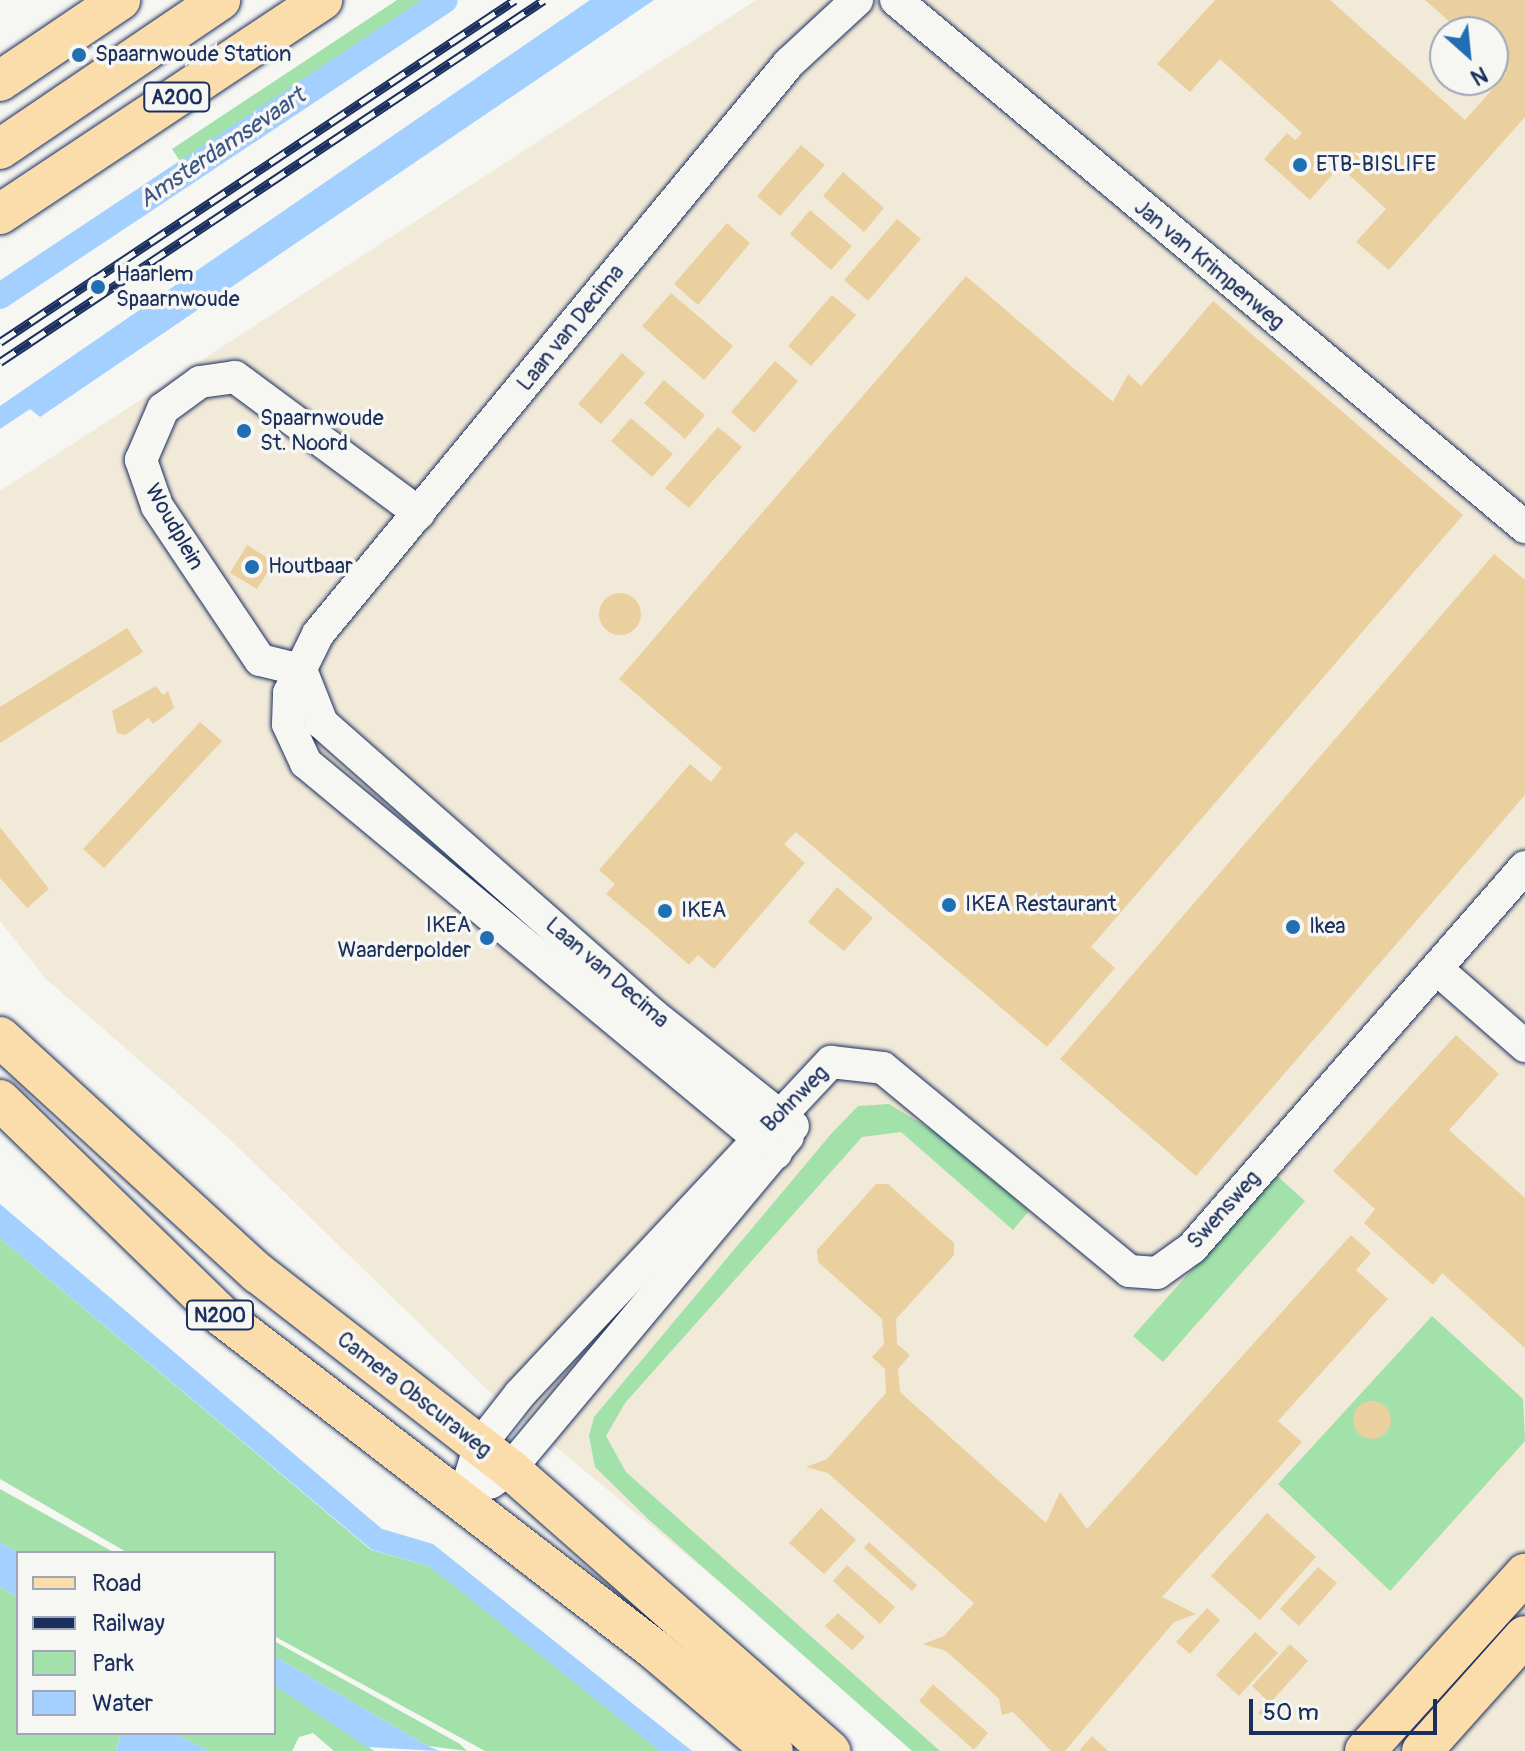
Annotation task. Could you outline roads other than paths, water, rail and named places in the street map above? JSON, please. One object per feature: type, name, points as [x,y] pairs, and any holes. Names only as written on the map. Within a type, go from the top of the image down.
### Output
[{"type":"main road","points":[[0,81],[120,0]]},
{"type":"main road","name":"A200","points":[[0,149],[220,0]]},
{"type":"main road","name":"A200","points":[[0,214],[322,0]]},
{"type":"main road","name":"Camera Obscuraweg","points":[[0,1037],[258,1273],[510,1469],[830,1751]]},
{"type":"main road","name":"N200","points":[[0,1100],[223,1317],[773,1751]]},
{"type":"main road","points":[[1365,1751],[1525,1574]]},
{"type":"main road","points":[[1422,1751],[1519,1651]]},
{"type":"street","name":"Laan van Decima","points":[[776,1133],[702,1094],[306,763],[288,724],[289,693],[318,634],[789,63],[857,0]]},
{"type":"street","name":"Jan van Krimpenweg","points":[[896,0],[1525,527]]},
{"type":"street","name":"Woudplein","points":[[301,670],[260,660],[147,487],[141,460],[163,409],[217,375],[266,395],[419,513]]},
{"type":"street","name":"Laan van Decima","points":[[301,670],[322,723],[652,1014],[776,1133]]},
{"type":"street","points":[[1525,867],[1438,970],[1525,1046]]},
{"type":"street","name":"Swensweg","points":[[858,1062],[883,1068],[1129,1271],[1157,1273],[1192,1248],[1438,970]]},
{"type":"street","name":"Bohnweg","points":[[462,1503],[480,1445],[722,1176],[858,1062]]},
{"type":"street","name":"Laan van Decima","points":[[702,1094],[724,1137],[722,1176]]},
{"type":"street","name":"Bohnweg","points":[[462,1503],[510,1469],[776,1133]]},
{"type":"water","points":[[590,0],[654,0],[40,417],[30,409],[0,429],[0,406]]},
{"type":"water","points":[[0,1204],[382,1529],[433,1544],[692,1751],[660,1751],[429,1566],[372,1550],[0,1238]]},
{"type":"water","points":[[0,1542],[16,1551],[16,1596],[0,1587]]},
{"type":"water","points":[[276,1657],[439,1751],[367,1747],[276,1686]]},
{"type":"water","points":[[120,1735],[178,1735],[208,1751],[116,1751]]},
{"type":"waterway","name":"Amsterdamsevaart","points":[[0,296],[445,0]]},
{"type":"railway","points":[[0,342],[515,0]]},
{"type":"railway","points":[[0,362],[544,0]]},
{"type":"place","name":"Spaarnwoude Station","points":[[79,55]]},
{"type":"place","name":"ETB-BISLIFE","points":[[1300,165]]},
{"type":"place","name":"Haarlem Spaarnwoude","points":[[98,287]]},
{"type":"place","name":"Spaarnwoude St. Noord","points":[[244,431]]},
{"type":"place","name":"Houtbaar","points":[[252,567]]},
{"type":"place","name":"IKEA Restaurant","points":[[949,905]]},
{"type":"place","name":"IKEA","points":[[665,911]]},
{"type":"place","name":"Ikea","points":[[1293,927]]},
{"type":"place","name":"IKEA Waarderpolder","points":[[487,938]]}]
